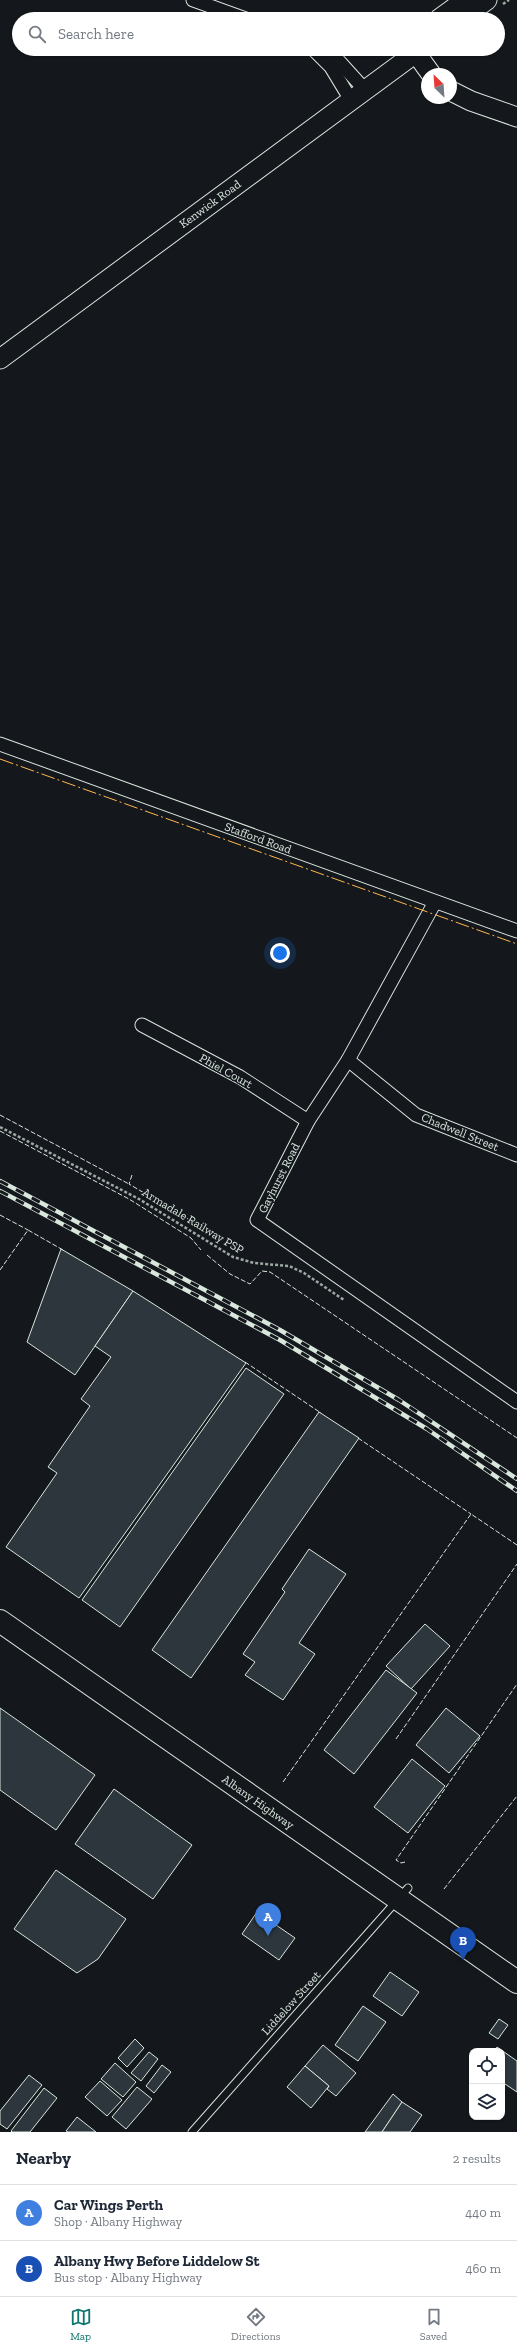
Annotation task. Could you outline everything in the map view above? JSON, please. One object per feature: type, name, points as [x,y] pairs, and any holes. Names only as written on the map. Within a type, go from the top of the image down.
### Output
[{"type":"highway","name":"Albany Highway","points":[[0,1604],[403,1894],[517,1982]]},
{"type":"highway","name":"Albany Highway","points":[[0,1621],[403,1894],[517,1964]]},
{"type":"main road","points":[[449,12],[465,0]]},
{"type":"main road","points":[[471,12],[487,0]]},
{"type":"main road","name":"Kenwick Road","points":[[0,342],[354,90],[409,56]]},
{"type":"main road","points":[[420,56],[427,68]]},
{"type":"main road","name":"Kenwick Road","points":[[0,359],[354,90]]},
{"type":"main road","points":[[457,93],[471,101],[517,118]]},
{"type":"street","points":[[193,0],[226,12]]},
{"type":"street","points":[[320,56],[354,90]]},
{"type":"street","points":[[332,56],[354,90]]},
{"type":"street","name":"Stafford Road","points":[[0,744],[517,931]]},
{"type":"street","name":"Gayhurst Road","points":[[436,902],[348,1060],[308,1121],[257,1220],[517,1402]]},
{"type":"street","name":"Phiel Court","points":[[142,1025],[240,1077],[308,1121]]},
{"type":"street","name":"Chadwell Street","points":[[348,1060],[416,1115],[517,1155]]},
{"type":"lane","name":"Liddelow Street","points":[[192,2132],[403,1894]]},
{"type":"path","name":"Armadale Railway PSP","points":[[0,1127],[139,1199],[180,1227],[233,1257],[254,1263],[289,1266],[304,1273],[351,1305]]},
{"type":"building","points":[[61,1249],[133,1291],[75,1375],[27,1342]]},
{"type":"building","points":[[133,1291],[246,1363],[79,1598],[6,1547],[57,1473],[48,1467],[90,1406],[81,1399],[111,1357],[95,1346]]},
{"type":"building","points":[[246,1368],[284,1394],[120,1627],[82,1600]]},
{"type":"building","points":[[319,1412],[359,1438],[191,1678],[152,1650]]},
{"type":"building","points":[[309,1549],[346,1574],[299,1643],[315,1654],[283,1700],[245,1675],[255,1662],[243,1654],[285,1592],[282,1589]]},
{"type":"building","points":[[425,1624],[450,1646],[411,1689],[386,1666]]},
{"type":"building","points":[[386,1670],[417,1693],[354,1774],[324,1750]]},
{"type":"building","points":[[0,1708],[95,1775],[56,1830],[0,1790]]},
{"type":"building","points":[[446,1708],[480,1736],[449,1773],[416,1745]]},
{"type":"building","points":[[412,1759],[445,1786],[408,1833],[374,1807]]},
{"type":"building","points":[[114,1789],[192,1845],[153,1899],[75,1844]]},
{"type":"building","points":[[56,1870],[126,1919],[98,1959],[77,1973],[14,1929]]},
{"type":"building","points":[[257,1912],[295,1938],[279,1960],[242,1934]]},
{"type":"building","points":[[390,1972],[419,1992],[402,2016],[373,1996]]},
{"type":"building","points":[[363,2006],[386,2022],[358,2061],[335,2045]]},
{"type":"building","points":[[499,2019],[508,2025],[498,2039],[489,2033]]},
{"type":"building","points":[[135,2039],[144,2048],[127,2067],[118,2058]]},
{"type":"building","points":[[323,2045],[356,2073],[336,2096],[327,2089],[329,2086],[305,2066]]},
{"type":"building","points":[[149,2052],[158,2059],[141,2081],[131,2073]]},
{"type":"building","points":[[505,2053],[517,2061],[517,2092],[505,2084]]},
{"type":"building","points":[[115,2063],[136,2082],[123,2097],[101,2079]]},
{"type":"building","points":[[162,2065],[171,2072],[154,2093],[146,2086]]},
{"type":"building","points":[[305,2066],[329,2086],[311,2108],[287,2087]]},
{"type":"building","points":[[29,2075],[42,2085],[7,2129],[0,2124],[0,2111]]},
{"type":"building","points":[[100,2081],[122,2100],[107,2116],[85,2097]]},
{"type":"building","points":[[137,2087],[152,2099],[126,2129],[112,2117]]},
{"type":"building","points":[[44,2088],[57,2098],[30,2132],[12,2132],[11,2131]]},
{"type":"building","points":[[393,2094],[402,2102],[382,2132],[365,2132]]},
{"type":"building","points":[[402,2102],[422,2115],[410,2132],[382,2132]]},
{"type":"building","points":[[77,2117],[96,2132],[66,2131]]},
{"type":"railway","points":[[0,1181],[280,1330],[399,1400],[517,1479]]},
{"type":"railway","points":[[0,1191],[280,1340],[427,1429],[517,1491]]},
{"type":"fence","points":[[0,1115],[129,1184]]},
{"type":"fence","points":[[0,1131],[129,1199],[191,1238],[201,1250]]},
{"type":"fence","points":[[132,1175],[129,1184],[215,1235]]},
{"type":"fence","points":[[0,1215],[28,1230]]},
{"type":"fence","points":[[0,1270],[28,1230],[63,1250]]},
{"type":"fence","points":[[207,1255],[230,1274],[250,1284],[262,1271],[270,1272],[517,1438]]},
{"type":"fence","points":[[245,1362],[321,1413]]},
{"type":"fence","points":[[358,1438],[471,1514]]},
{"type":"fence","points":[[283,1782],[471,1514],[517,1545]]},
{"type":"fence","points":[[396,1739],[517,1564]]},
{"type":"fence","points":[[405,1862],[401,1863],[396,1860],[517,1684]]},
{"type":"fence","points":[[444,1889],[517,1796]]},
{"type":"power","points":[[0,759],[517,944]]},
{"type":"place","name":"Car Wings Perth","points":[[268,1936]]},
{"type":"place","name":"Albany Hwy Before Liddelow St","points":[[463,1960]]}]
